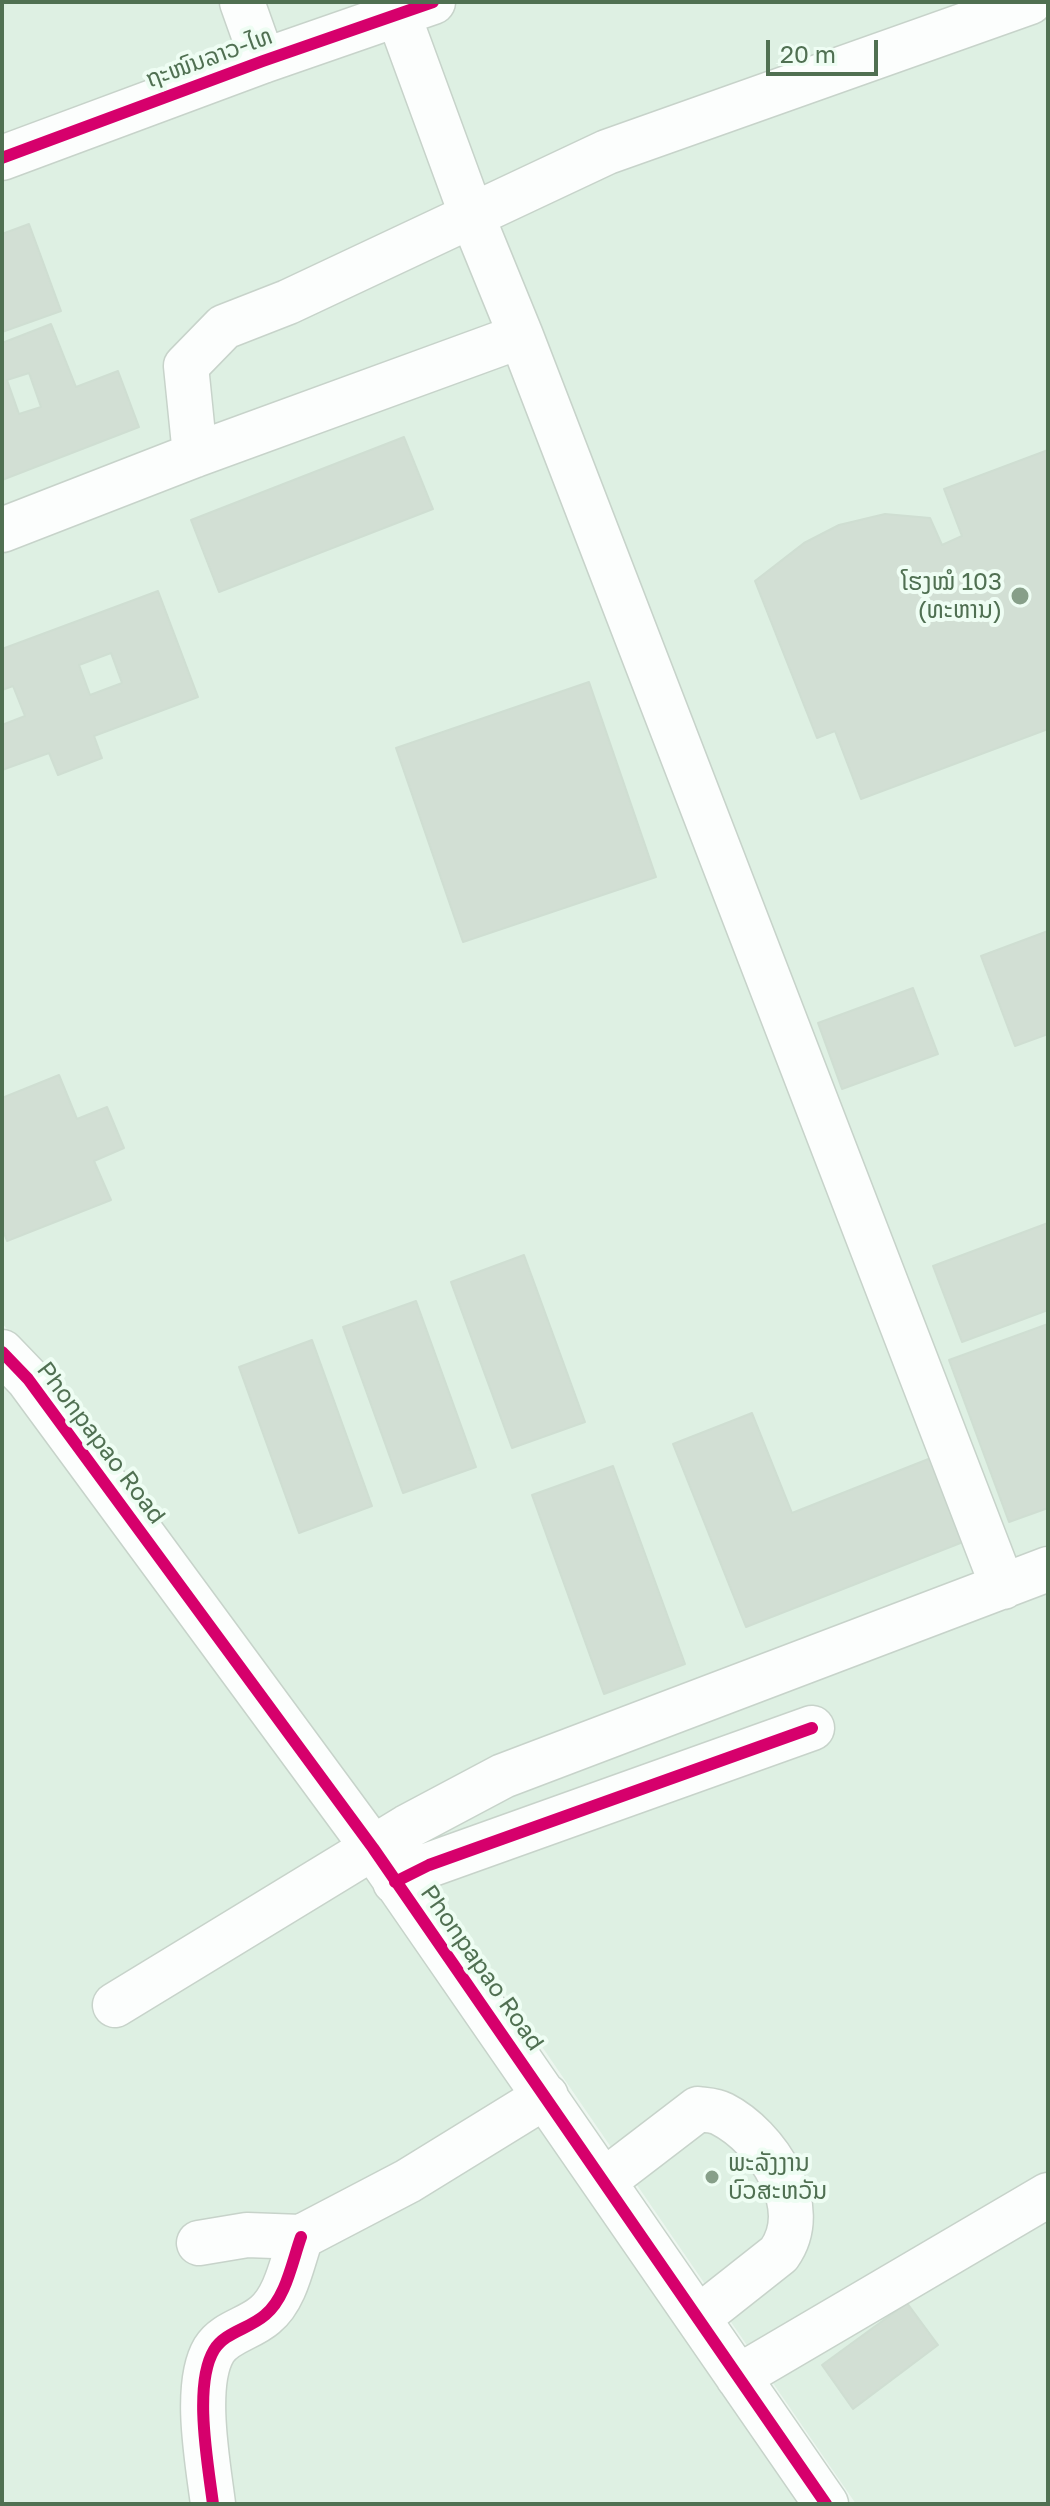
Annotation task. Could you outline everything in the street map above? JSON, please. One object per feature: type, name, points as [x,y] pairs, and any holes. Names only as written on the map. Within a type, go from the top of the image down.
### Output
[{"type":"street","points":[[242,2],[263,61]]},
{"type":"street","points":[[195,455],[186,366],[224,327],[288,302],[607,152],[1030,2]]},
{"type":"street","points":[[416,8],[472,216],[1003,1587]]},
{"type":"street","name":"ຖະໜົນລາວ-ໄທ","points":[[2,158],[416,8]]},
{"type":"street","points":[[2,530],[195,455],[521,336]]},
{"type":"street","name":"Phonpapao Road","points":[[2,1352],[28,1379],[384,1865],[826,2504]]},
{"type":"street","points":[[115,2005],[384,1865],[503,1776],[1048,1569]]},
{"type":"street","points":[[384,1865],[429,1865],[812,1728]]},
{"type":"street","points":[[199,2243],[247,2235],[301,2237],[408,2181],[546,2096]]},
{"type":"street","points":[[604,2181],[698,2109],[720,2112],[743,2128],[779,2171],[792,2209],[789,2240],[779,2254],[698,2318]]},
{"type":"street","points":[[738,2377],[1048,2195]]},
{"type":"street","points":[[213,2504],[203,2415],[206,2376],[213,2352],[224,2338],[250,2325],[278,2301],[301,2237]]},
{"type":"shaded area","points":[[2,2],[1048,2],[1048,2504],[856,2504],[455,1920],[89,1430],[2,1323]]},
{"type":"shaded area","points":[[2,1352],[823,2504],[2,2504]]},
{"type":"building","points":[[29,224],[61,311],[2,332],[2,234]]},
{"type":"building","points":[[51,324],[76,387],[118,371],[139,427],[2,480],[2,343]],"holes":[[[29,373],[41,407],[19,414],[7,380]]]},
{"type":"building","points":[[404,437],[433,509],[219,592],[191,520]]},
{"type":"building","points":[[1048,450],[1048,729],[861,799],[835,731],[817,738],[755,581],[804,543],[839,525],[885,514],[930,518],[942,545],[962,536],[944,489]]},
{"type":"building","points":[[158,591],[198,697],[94,736],[102,758],[58,775],[49,753],[2,770],[2,725],[25,716],[13,686],[2,690],[2,649]],"holes":[[[111,653],[122,683],[90,695],[79,665]]]},
{"type":"building","points":[[589,682],[656,877],[463,942],[396,748]]},
{"type":"building","points":[[1048,931],[1048,1034],[1015,1046],[981,956]]},
{"type":"building","points":[[913,988],[938,1054],[842,1089],[818,1023]]},
{"type":"building","points":[[59,1075],[77,1119],[107,1107],[124,1148],[94,1161],[111,1200],[7,1241],[2,1228],[2,1098]]},
{"type":"building","points":[[1048,1223],[1048,1310],[962,1342],[933,1266]]},
{"type":"building","points":[[524,1255],[585,1422],[512,1448],[451,1282]]},
{"type":"building","points":[[416,1301],[476,1467],[403,1493],[343,1327]]},
{"type":"building","points":[[1048,1324],[1048,1508],[1009,1522],[949,1360]]},
{"type":"building","points":[[312,1340],[372,1506],[299,1533],[239,1367]]},
{"type":"building","points":[[752,1413],[792,1513],[931,1458],[963,1542],[746,1627],[673,1444]]},
{"type":"building","points":[[613,1466],[685,1664],[604,1694],[532,1495]]},
{"type":"building","points":[[907,2303],[938,2345],[853,2409],[822,2365]]},
{"type":"cycle path","points":[[2,158],[433,2]]},
{"type":"cycle path","points":[[2,1352],[28,1379],[373,1848],[826,2504]]},
{"type":"cycle path","points":[[395,1882],[429,1865],[812,1728]]},
{"type":"cycle path","points":[[213,2504],[203,2404],[208,2365],[219,2344],[259,2320],[272,2308],[288,2279],[301,2237]]},
{"type":"place","name":"ໂຮງໝໍ 103 (ທະຫານ)","points":[[1020,596]]},
{"type":"place","name":"ພະລັງງານ ບົວສະຫວັນ","points":[[712,2177]]}]
